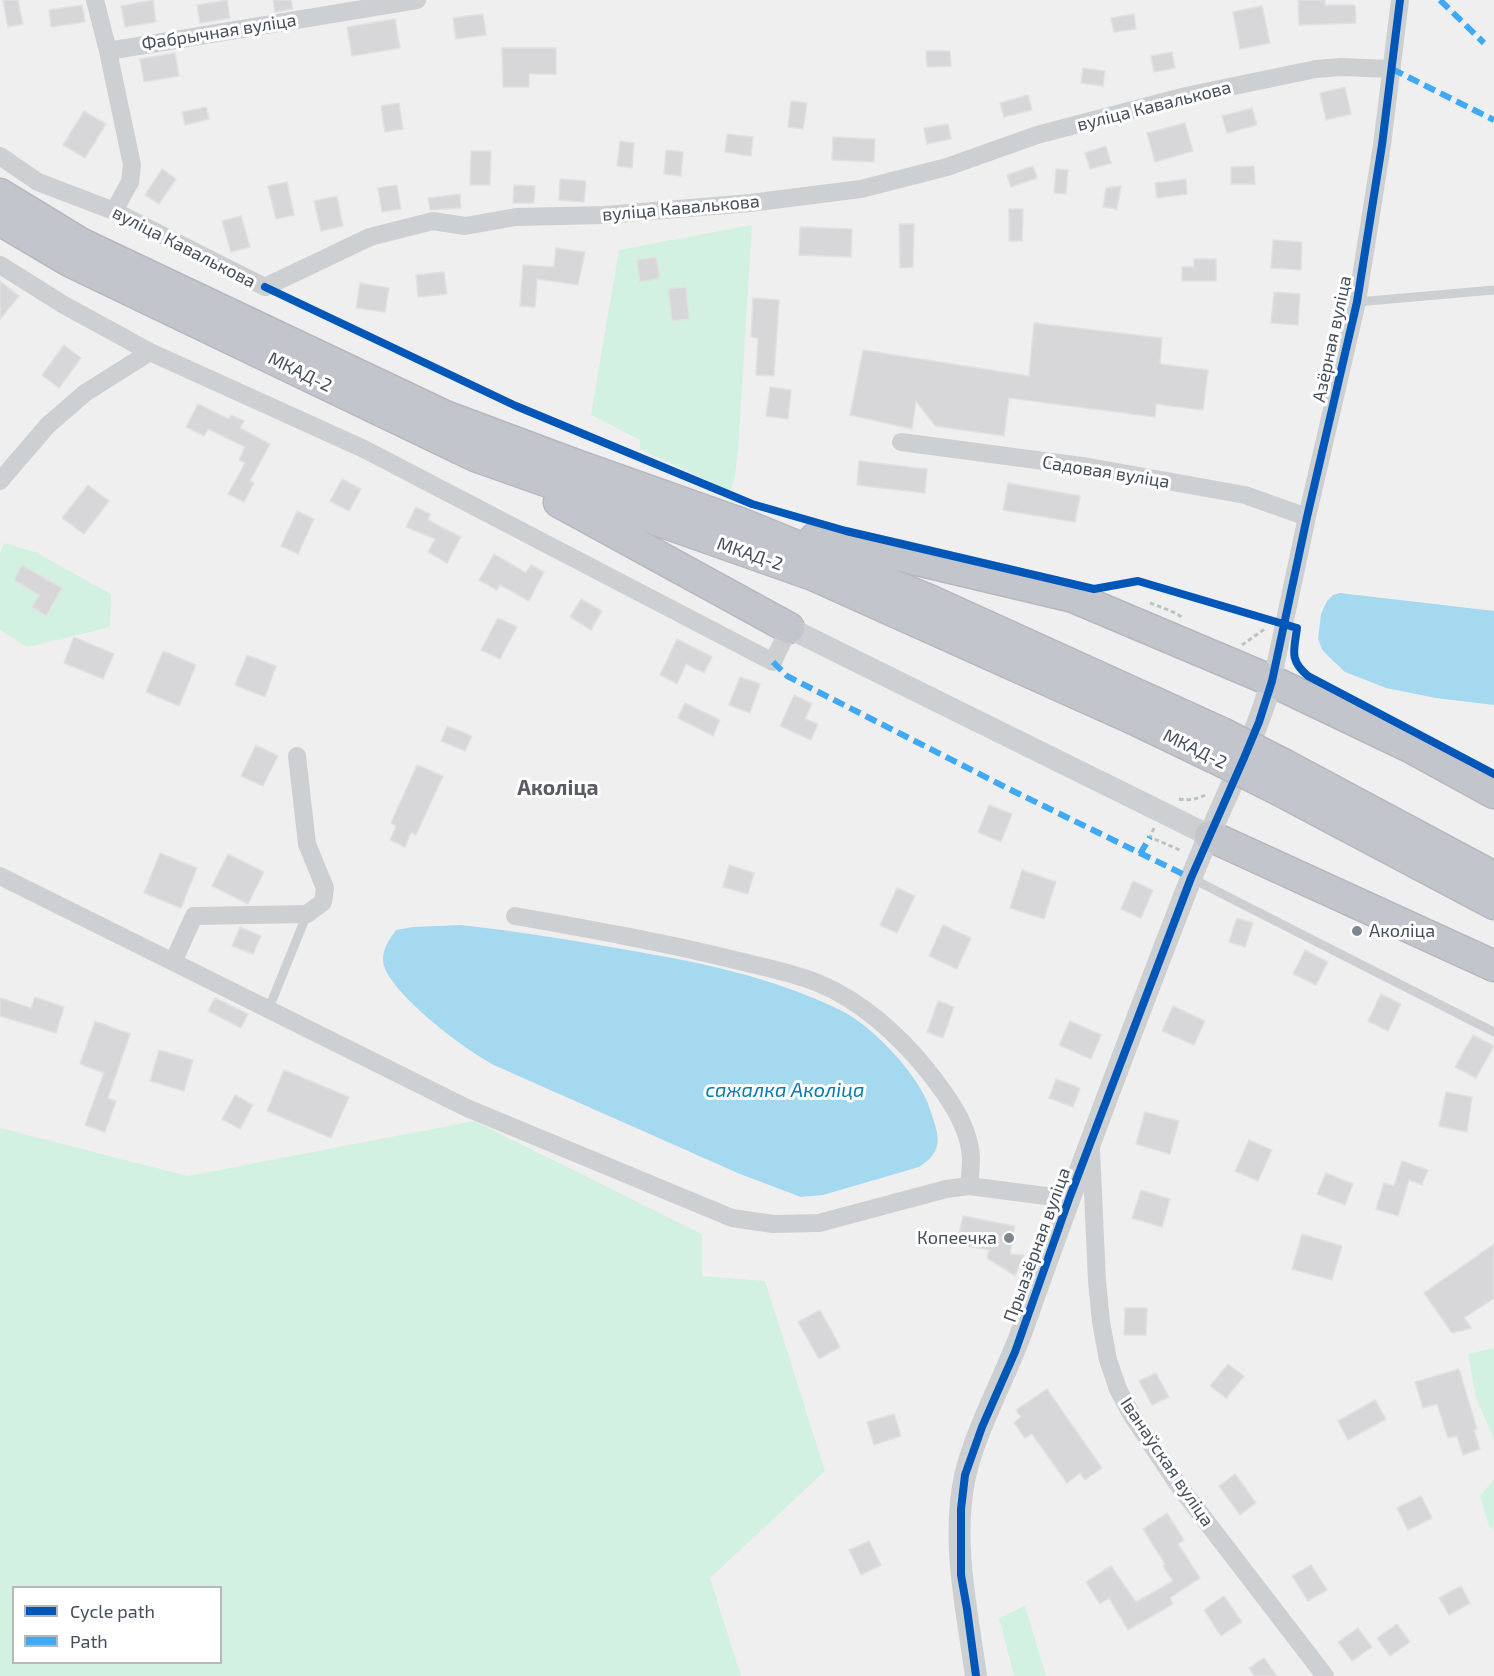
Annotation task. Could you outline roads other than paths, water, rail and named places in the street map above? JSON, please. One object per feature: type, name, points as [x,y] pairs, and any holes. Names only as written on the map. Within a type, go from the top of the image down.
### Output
[{"type":"highway","points":[[0,194],[82,244],[445,416],[740,523],[929,600],[1217,745]]},
{"type":"highway","name":"МКАД-2","points":[[0,220],[71,262],[475,456],[813,575],[1117,711],[1217,745],[1280,776],[1494,904]]},
{"type":"highway","points":[[475,456],[789,628]]},
{"type":"highway","points":[[740,523],[900,556],[1073,597],[1272,681],[1410,747],[1494,793]]},
{"type":"highway","points":[[1280,776],[1494,878]]},
{"type":"highway","points":[[1200,858],[1494,966]]},
{"type":"street","points":[[95,0],[132,165],[130,182],[114,211]]},
{"type":"street","name":"Фабрычная вуліца","points":[[108,51],[417,0]]},
{"type":"street","name":"Азёрная вуліца","points":[[1272,681],[1357,302],[1392,69],[1400,0]]},
{"type":"street","name":"вуліца Кавалькова","points":[[0,156],[38,182],[114,211],[265,287],[370,237],[432,220],[465,226],[516,217],[628,213],[750,203],[861,189],[947,167],[1038,135],[1186,96],[1316,69],[1351,67],[1392,69]]},
{"type":"street","points":[[0,265],[64,305],[150,352],[364,449],[773,662],[789,628],[1161,812],[1200,858]]},
{"type":"street","points":[[0,481],[48,425],[85,393],[150,352]]},
{"type":"street","name":"Садовая вуліца","points":[[901,442],[1089,467],[1245,495],[1307,517]]},
{"type":"street","name":"Прыазёрная вуліца","points":[[976,1676],[961,1575],[961,1509],[965,1475],[982,1427],[1015,1352],[1090,1141],[1200,858],[1255,731],[1272,681]]},
{"type":"street","points":[[173,962],[194,916],[307,914],[323,902],[325,888],[307,844],[297,756]]},
{"type":"street","points":[[0,876],[467,1108],[732,1218],[773,1224],[819,1223],[946,1189],[969,1186],[1069,1199]]},
{"type":"street","points":[[515,916],[689,948],[783,972],[819,983],[855,1003],[888,1029],[917,1058],[946,1093],[964,1129],[971,1158],[969,1186]]},
{"type":"street","name":"Іванаўская вуліца","points":[[1090,1141],[1101,1322],[1108,1360],[1118,1389],[1131,1414],[1179,1486],[1325,1676]]},
{"type":"lane","points":[[1357,302],[1494,290]]},
{"type":"lane","points":[[1200,858],[1494,1032]]},
{"type":"lane","points":[[269,1008],[307,914]]},
{"type":"water","points":[[1340,593],[1494,611],[1494,705],[1436,698],[1386,688],[1345,672],[1323,651],[1318,639],[1321,614],[1327,601],[1333,595]]},
{"type":"water","name":"сажалка Аколіца","points":[[461,925],[564,939],[735,972],[789,988],[840,1010],[853,1017],[880,1039],[916,1081],[930,1109],[937,1135],[938,1142],[933,1155],[919,1167],[823,1195],[801,1197],[740,1174],[496,1066],[449,1035],[412,1003],[387,973],[383,960],[385,948],[396,930]]},
{"type":"place","name":"Аколіца","points":[[1357,931]]},
{"type":"place","name":"Копеечка","points":[[1009,1238]]},
{"type":"district","name":"Аколіца","points":[[558,788]]}]
